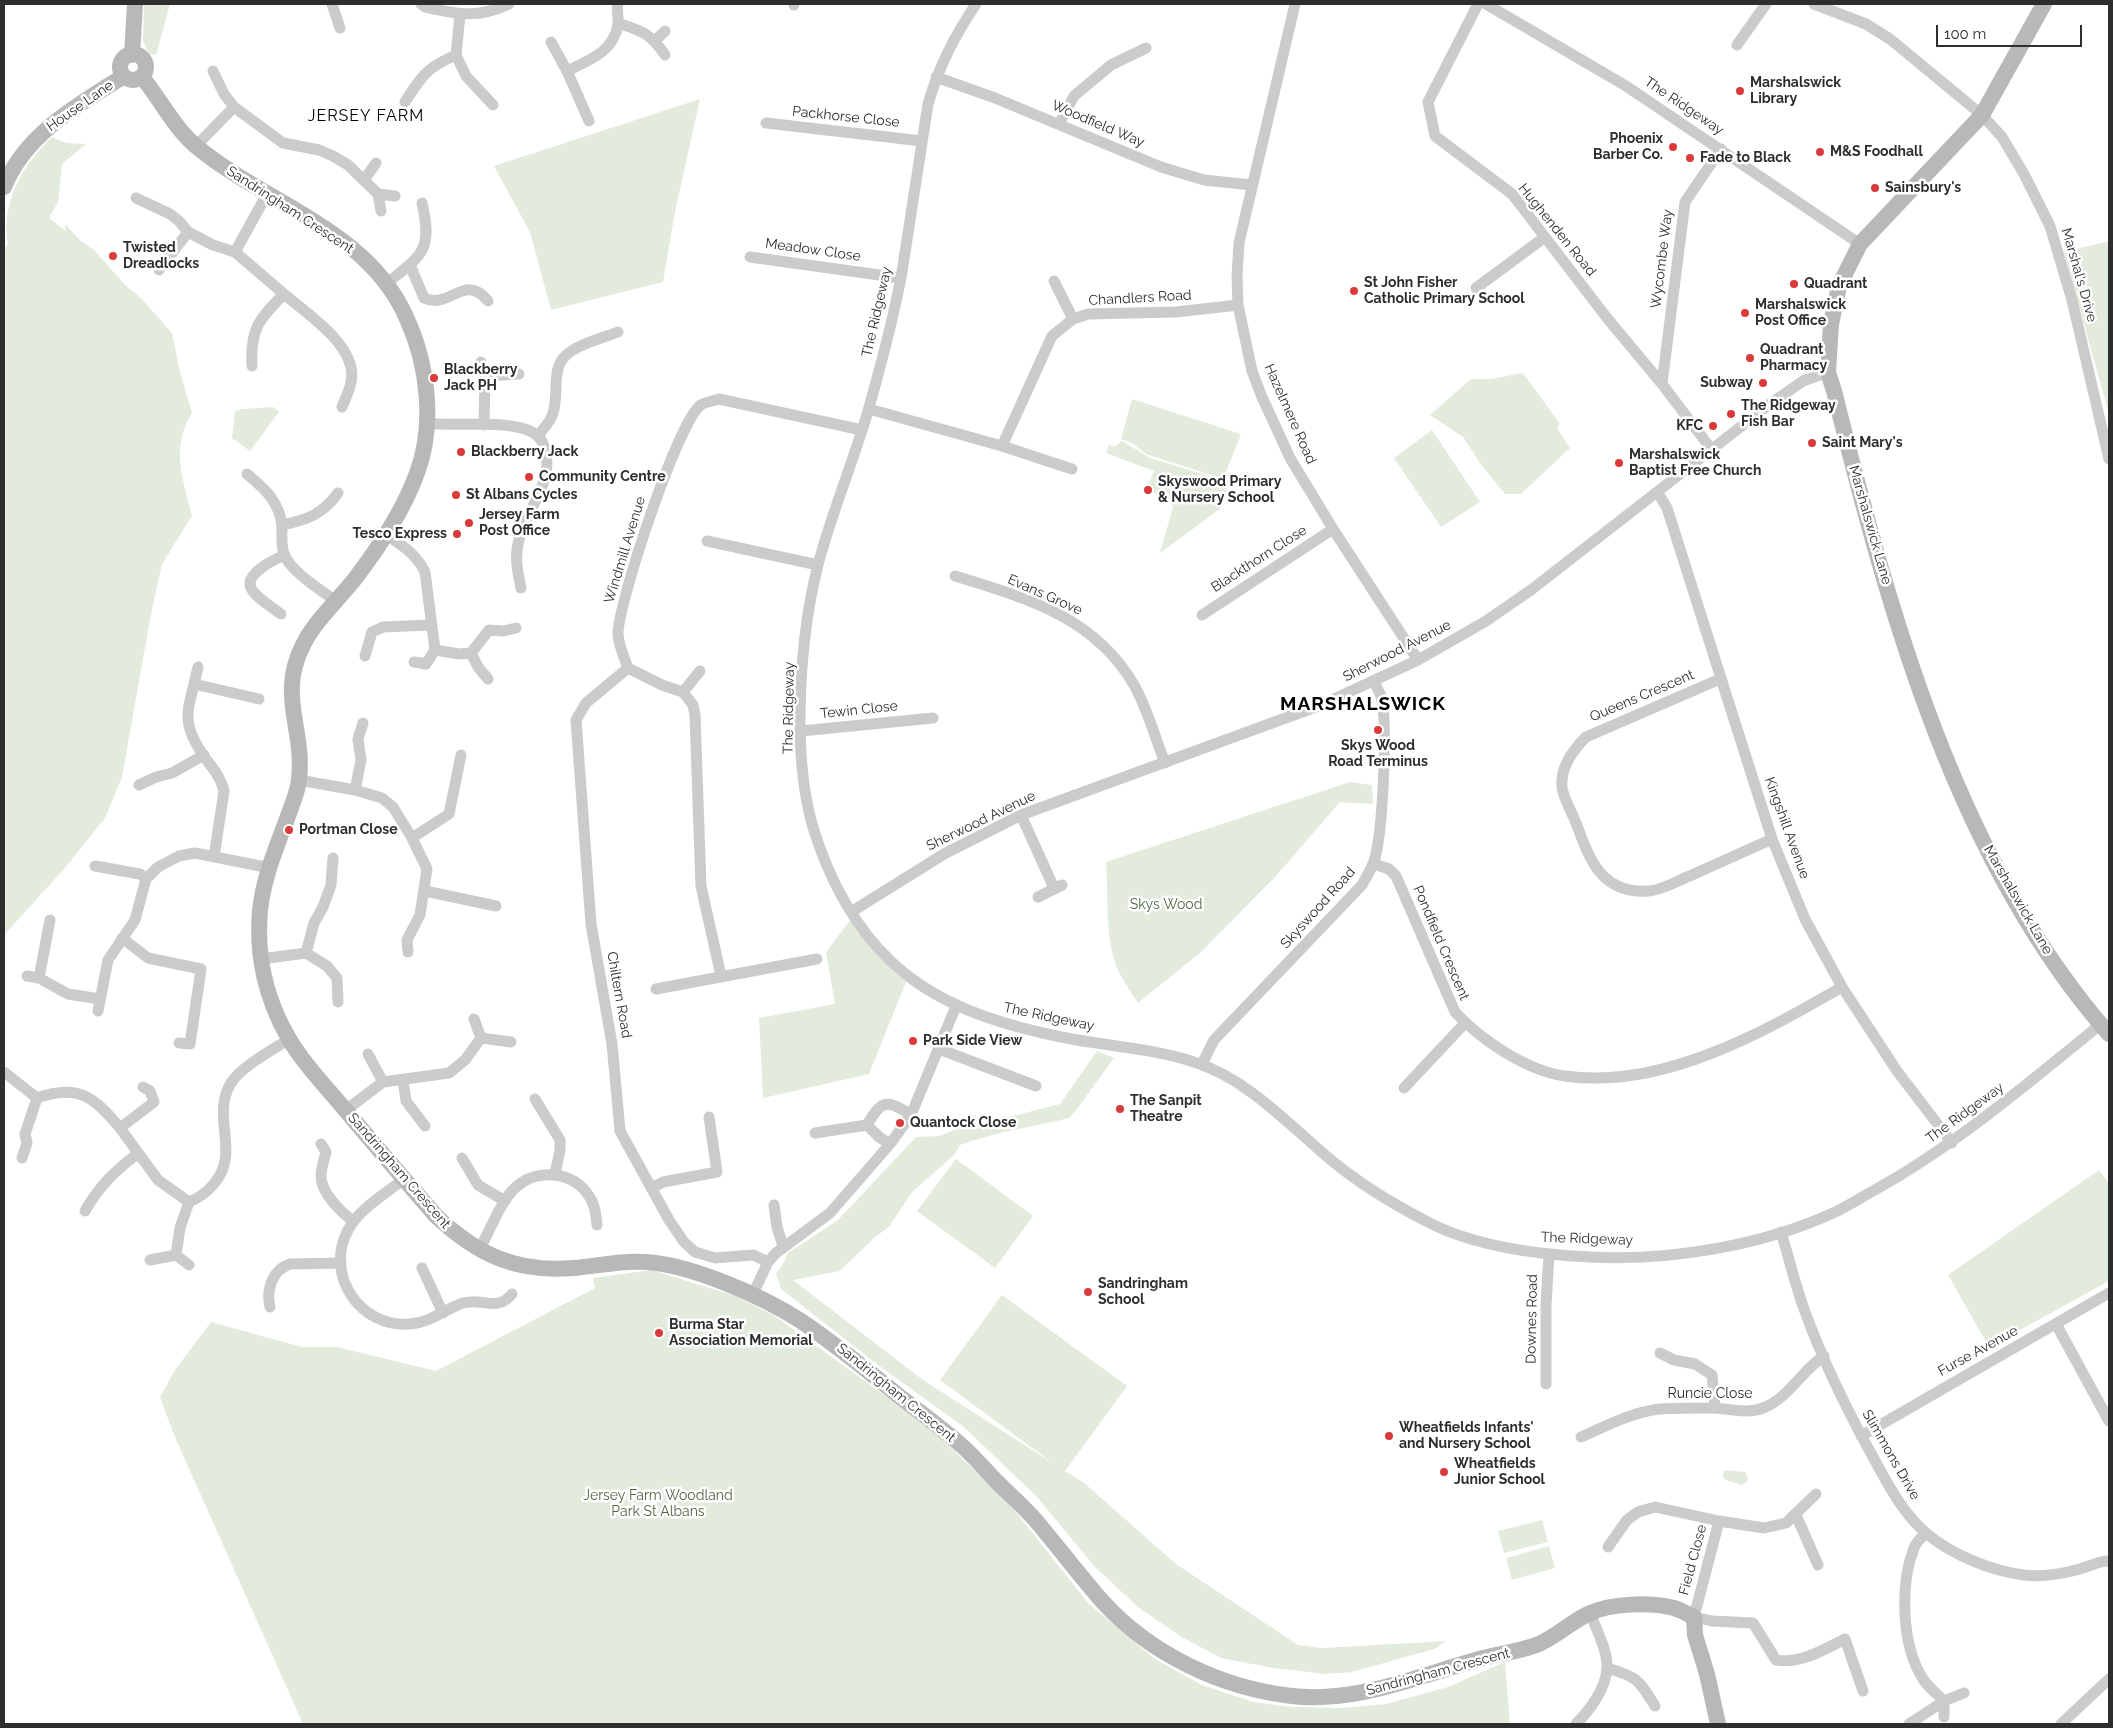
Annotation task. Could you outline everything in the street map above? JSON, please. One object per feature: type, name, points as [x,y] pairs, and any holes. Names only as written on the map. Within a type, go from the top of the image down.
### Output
[{"type":"street","points":[[132,55],[135,4]]},
{"type":"street","points":[[332,4],[340,28]]},
{"type":"street","points":[[421,4],[425,7],[460,15],[479,13],[509,4]]},
{"type":"street","points":[[567,71],[598,56],[612,40],[618,23],[616,11],[618,4]]},
{"type":"street","name":"The Ridgeway","points":[[976,4],[954,38],[936,77],[928,104],[901,278],[869,409],[818,565],[809,616],[802,678],[801,731],[809,812],[821,851],[839,894],[851,912],[873,943],[904,975],[956,1006],[1012,1027],[1068,1039],[1151,1051],[1202,1064],[1223,1073],[1249,1091],[1352,1176],[1376,1193],[1433,1225],[1490,1244],[1549,1256],[1605,1258],[1668,1255],[1725,1246],[1781,1232],[1834,1213],[1900,1176],[1952,1142],[2105,1029]]},
{"type":"street","name":"Hazelmere Road","points":[[1296,4],[1239,243],[1238,305],[1252,370],[1262,397],[1290,458],[1333,529],[1418,660]]},
{"type":"street","name":"Hughenden Road","points":[[1478,4],[1428,102],[1435,136],[1512,194],[1712,450]]},
{"type":"street","name":"The Ridgeway","points":[[1486,4],[1598,68],[1860,244]]},
{"type":"street","points":[[1737,45],[1766,4]]},
{"type":"street","name":"Marshalswick Lane","points":[[2044,4],[1982,115],[1860,244],[1839,286],[1831,324],[1828,372],[1878,557],[1933,728],[1964,800],[2007,886],[2050,957],[2074,992],[2105,1029]]},
{"type":"street","name":"Marshal's Drive","points":[[1820,5],[1866,24],[1890,39],[1982,115],[2002,137],[2024,174],[2050,226],[2072,300],[2109,459]]},
{"type":"street","points":[[460,15],[456,55],[466,76],[493,105]]},
{"type":"street","points":[[618,23],[644,31],[655,40],[665,55]]},
{"type":"street","points":[[655,40],[665,31]]},
{"type":"street","points":[[551,42],[567,71],[589,121]]},
{"type":"street","points":[[1058,124],[1074,96],[1111,65],[1146,48]]},
{"type":"street","points":[[132,55],[140,56],[145,62],[146,70],[142,77],[135,80],[124,76],[121,65],[125,58],[132,55]]},
{"type":"street","points":[[405,102],[423,75],[439,62],[456,55]]},
{"type":"street","points":[[213,71],[224,94],[234,107],[283,143],[319,150],[348,165],[378,194],[381,211]]},
{"type":"street","name":"House Lane","points":[[4,187],[16,164],[44,131],[62,116],[124,76]]},
{"type":"street","name":"Sandringham Crescent","points":[[142,77],[169,116],[196,146],[226,168],[338,238],[369,264],[386,284],[407,318],[419,352],[427,392],[426,423],[418,472],[410,491],[385,534],[356,576],[305,641],[296,661],[290,690],[293,721],[300,746],[299,780],[270,868],[260,908],[259,932],[261,959],[270,1001],[289,1039],[346,1110],[437,1217],[460,1239],[505,1262],[534,1268],[571,1269],[634,1261],[660,1263],[695,1273],[753,1294],[786,1312],[832,1342],[962,1446],[1041,1526],[1102,1601],[1137,1633],[1174,1658],[1223,1681],[1254,1689],[1296,1696],[1336,1697],[1374,1691],[1479,1659],[1538,1644],[1590,1613],[1618,1606],[1676,1608],[1694,1617]]},
{"type":"street","name":"Woodfield Way","points":[[936,77],[995,98],[1161,167],[1204,180],[1252,185]]},
{"type":"street","points":[[196,146],[234,107]]},
{"type":"street","name":"Packhorse Close","points":[[766,123],[922,141]]},
{"type":"street","name":"Wycombe Way","points":[[1662,384],[1685,202],[1721,149]]},
{"type":"street","points":[[364,180],[376,163]]},
{"type":"street","points":[[234,252],[267,194]]},
{"type":"street","points":[[378,194],[395,196]]},
{"type":"street","points":[[136,198],[170,214],[188,232],[213,245],[234,252],[338,341],[346,350],[352,368],[352,381],[342,407]]},
{"type":"street","points":[[386,284],[419,256],[427,241],[427,228],[422,203]]},
{"type":"street","points":[[159,270],[188,232]]},
{"type":"street","points":[[1476,288],[1545,237]]},
{"type":"street","name":"Meadow Close","points":[[750,257],[901,278]]},
{"type":"street","points":[[410,265],[424,298],[431,301],[439,300],[469,289],[480,292],[488,301]]},
{"type":"street","points":[[1054,281],[1073,319]]},
{"type":"street","points":[[252,366],[253,337],[257,324],[284,294]]},
{"type":"street","name":"Chandlers Road","points":[[1002,446],[1052,336],[1073,319],[1088,314],[1176,312],[1238,305]]},
{"type":"street","points":[[538,436],[553,416],[558,367],[563,358],[572,350],[618,332]]},
{"type":"street","points":[[482,362],[485,376],[484,425]]},
{"type":"street","name":"Sherwood Avenue","points":[[851,912],[944,854],[1021,816],[1321,705],[1418,660],[1486,622],[1658,493],[1792,388],[1814,375],[1828,372]]},
{"type":"street","points":[[485,376],[519,374]]},
{"type":"street","name":"Windmill Avenue","points":[[628,668],[618,635],[630,582],[652,508],[686,426],[700,405],[719,399],[862,430]]},
{"type":"street","points":[[869,409],[1002,446],[1072,469]]},
{"type":"street","points":[[426,423],[517,427],[538,436],[546,453],[548,464],[546,476],[520,536],[515,562],[521,588]]},
{"type":"street","points":[[247,474],[269,493],[278,508],[282,525],[284,555],[300,574],[336,601]]},
{"type":"street","points":[[282,525],[303,520],[329,506],[338,493]]},
{"type":"street","name":"Kingshill Avenue","points":[[1658,493],[1667,508],[1772,839],[1805,919],[1842,987],[1897,1071],[1952,1142]]},
{"type":"street","name":"Blackthorn Close","points":[[1202,615],[1333,529]]},
{"type":"street","points":[[385,534],[410,551],[420,561],[425,572],[429,591],[430,625],[435,650],[426,664],[414,662]]},
{"type":"street","points":[[707,541],[818,565]]},
{"type":"street","points":[[281,614],[256,594],[251,588],[250,583],[266,563],[284,555]]},
{"type":"street","name":"Evans Grove","points":[[956,576],[1022,598],[1050,610],[1071,620],[1106,647],[1135,686],[1164,763]]},
{"type":"street","points":[[365,656],[372,632],[383,627],[430,625]]},
{"type":"street","points":[[435,650],[459,654],[471,652],[489,630],[502,631],[516,628]]},
{"type":"street","points":[[471,652],[478,667],[488,679]]},
{"type":"street","points":[[198,667],[187,714],[187,726],[192,738],[222,781],[224,791],[214,857]]},
{"type":"street","points":[[628,668],[683,692],[692,705],[695,715],[701,886],[721,976]]},
{"type":"street","name":"Chiltern Road","points":[[628,668],[586,703],[576,720],[576,745],[591,924],[612,1044],[620,1131],[674,1227],[684,1242],[695,1252],[715,1258],[754,1255],[768,1262]]},
{"type":"street","points":[[683,692],[700,670]]},
{"type":"street","name":"Queens Crescent","points":[[1720,678],[1586,737],[1575,748],[1564,768],[1562,788],[1590,860],[1610,882],[1629,890],[1651,891],[1671,884],[1772,839]]},
{"type":"street","name":"Skyswood Road","points":[[1202,1064],[1214,1040],[1362,885],[1374,864],[1378,841],[1383,780],[1383,715],[1380,695],[1374,682]]},
{"type":"street","points":[[194,684],[259,699]]},
{"type":"street","name":"Tewin Close","points":[[801,731],[919,715],[933,718]]},
{"type":"street","points":[[355,790],[361,760],[358,739],[363,724]]},
{"type":"street","points":[[139,785],[156,777],[172,773],[204,755]]},
{"type":"street","points":[[412,838],[449,814],[462,755]]},
{"type":"street","points":[[299,780],[355,790],[382,798],[393,807],[412,838],[427,868],[420,915],[407,940],[408,952]]},
{"type":"street","points":[[1021,816],[1058,887],[1038,898]]},
{"type":"street","points":[[27,976],[39,978],[68,994],[99,1005],[108,960],[135,920],[146,879],[158,867],[179,856],[194,853],[270,868]]},
{"type":"street","points":[[306,953],[314,923],[331,885],[333,858]]},
{"type":"street","name":"Pondfield Crescent","points":[[1374,864],[1390,870],[1396,876],[1448,1000],[1455,1012],[1465,1023],[1494,1045],[1532,1066],[1563,1076],[1589,1078],[1630,1076],[1673,1066],[1720,1049],[1783,1021],[1842,987]]},
{"type":"street","points":[[95,866],[140,874],[146,879]]},
{"type":"street","points":[[425,891],[496,906]]},
{"type":"street","points":[[39,978],[50,920]]},
{"type":"street","points":[[122,938],[148,958],[201,969],[190,1044],[180,1043]]},
{"type":"street","points":[[261,959],[306,953],[327,966],[337,978],[338,1002]]},
{"type":"street","points":[[656,989],[817,959]]},
{"type":"street","points":[[753,1294],[768,1262],[783,1246],[830,1213],[890,1144],[911,1115],[956,1006]]},
{"type":"street","points":[[474,1019],[481,1038]]},
{"type":"street","points":[[1404,1088],[1465,1023]]},
{"type":"street","points":[[481,1038],[511,1042]]},
{"type":"street","points":[[346,1110],[382,1082],[449,1073],[465,1060],[481,1038]]},
{"type":"street","points":[[176,1255],[180,1228],[189,1202],[199,1198],[208,1190],[223,1171],[227,1156],[223,1112],[224,1100],[231,1083],[245,1069],[289,1039]]},
{"type":"street","points":[[939,1049],[1036,1086]]},
{"type":"street","points":[[368,1054],[382,1082]]},
{"type":"street","points":[[4,1072],[37,1098]]},
{"type":"street","points":[[403,1080],[406,1101],[425,1126]]},
{"type":"street","points":[[120,1128],[154,1102],[150,1092],[143,1087]]},
{"type":"street","points":[[37,1098],[60,1091],[84,1095],[104,1109],[158,1180],[189,1202]]},
{"type":"street","points":[[22,1158],[27,1143],[25,1134],[37,1098]]},
{"type":"street","points":[[535,1099],[560,1140],[555,1174]]},
{"type":"street","points":[[815,1133],[866,1125],[877,1108],[883,1104],[893,1105],[911,1115]]},
{"type":"street","points":[[652,1188],[663,1182],[717,1172],[709,1117]]},
{"type":"street","points":[[866,1125],[878,1137],[890,1144]]},
{"type":"street","points":[[321,1144],[326,1152],[321,1177],[325,1190],[342,1213],[354,1221]]},
{"type":"street","points":[[85,1211],[105,1180],[137,1154]]},
{"type":"street","points":[[462,1158],[478,1185],[505,1201]]},
{"type":"street","points":[[480,1250],[505,1201],[515,1188],[531,1177],[555,1174],[576,1182],[589,1196],[595,1209],[597,1225]]},
{"type":"street","points":[[404,1179],[354,1221],[344,1238],[341,1263],[344,1284],[360,1307],[372,1316],[385,1322],[411,1324],[443,1313],[463,1303],[477,1302],[494,1305],[508,1300],[512,1294]]},
{"type":"street","points":[[774,1205],[777,1227],[783,1246]]},
{"type":"street","name":"Slimmons Drive","points":[[1781,1232],[1804,1309],[1861,1436],[1885,1480],[1909,1515],[1926,1533],[1960,1554],[1984,1564],[2024,1575],[2042,1576],[2081,1569],[2101,1561],[2109,1561]]},
{"type":"street","points":[[150,1260],[176,1255],[189,1265]]},
{"type":"street","name":"Downes Road","points":[[1546,1384],[1546,1304],[1549,1256]]},
{"type":"street","points":[[270,1307],[269,1288],[278,1271],[283,1266],[290,1264],[341,1263]]},
{"type":"street","points":[[422,1268],[443,1313]]},
{"type":"street","name":"Furse Avenue","points":[[1861,1436],[2109,1293]]},
{"type":"street","points":[[2056,1324],[2109,1421]]},
{"type":"street","points":[[1660,1353],[1674,1360],[1695,1364],[1712,1375],[1715,1408]]},
{"type":"street","name":"Runcie Close","points":[[1581,1437],[1623,1418],[1659,1409],[1715,1408],[1741,1411],[1763,1408],[1780,1398],[1812,1363],[1824,1356]]},
{"type":"street","points":[[1719,1522],[1764,1528],[1786,1523],[1816,1494]]},
{"type":"street","name":"Field Close","points":[[1608,1547],[1627,1520],[1638,1512],[1655,1507],[1719,1522],[1694,1617]]},
{"type":"street","points":[[1796,1515],[1818,1565]]},
{"type":"street","points":[[1926,1533],[1914,1546],[1908,1572],[1904,1618],[1910,1650],[1923,1679],[1944,1701],[1944,1717]]},
{"type":"street","points":[[1576,1724],[1598,1697],[1607,1668],[1602,1642],[1590,1613]]},
{"type":"street","points":[[1718,1724],[1707,1674],[1695,1635],[1694,1617],[1712,1621],[1753,1623],[1776,1660],[1790,1662],[1806,1658],[1845,1639],[1863,1691]]},
{"type":"street","points":[[1607,1668],[1631,1675],[1641,1684],[1655,1706]]},
{"type":"street","points":[[2061,1724],[2109,1679]]},
{"type":"street","points":[[1909,1724],[1944,1701],[1964,1693]]},
{"type":"green space","points":[[144,4],[170,4],[156,55],[149,54],[143,41]]},
{"type":"green space","points":[[700,99],[675,212],[663,282],[551,310],[530,232],[494,166]]},
{"type":"green space","points":[[52,137],[66,143],[86,144],[62,164],[58,202],[49,218],[66,231],[65,224],[81,241],[94,250],[172,333],[179,368],[192,413],[181,439],[180,464],[192,516],[162,564],[151,614],[122,777],[105,818],[65,868],[4,935],[4,250],[8,244],[6,229],[8,214],[16,185],[32,159]]},
{"type":"green space","points":[[2109,241],[2109,414],[2064,252]]},
{"type":"green space","points":[[1523,373],[1560,424],[1557,428],[1570,448],[1521,494],[1505,494],[1482,466],[1463,437],[1430,415],[1471,379],[1491,379]]},
{"type":"green space","points":[[1132,399],[1241,434],[1223,479],[1146,454],[1132,443],[1121,439]]},
{"type":"green space","points":[[273,407],[279,412],[250,451],[232,438],[235,411]]},
{"type":"green space","points":[[1432,430],[1480,502],[1441,527],[1394,458]]},
{"type":"green space","points":[[1122,441],[1150,458],[1229,482],[1220,509],[1160,553],[1173,507],[1169,499],[1146,490],[1154,471],[1106,453],[1109,445],[1114,447]]},
{"type":"green space","name":"Skys Wood","points":[[1350,782],[1372,785],[1373,804],[1340,802],[1276,876],[1200,953],[1138,1003],[1118,970],[1111,944],[1106,862]]},
{"type":"green space","points":[[851,919],[906,982],[869,1074],[763,1098],[759,1018],[835,1004],[826,952]]},
{"type":"green space","points":[[1097,1051],[1114,1058],[1069,1118],[1000,1133],[960,1145],[955,1154],[912,1192],[889,1227],[875,1237],[840,1271],[793,1280],[923,1380],[1054,1464],[940,1380],[1002,1295],[1127,1386],[1065,1471],[1083,1482],[1176,1564],[1298,1645],[1321,1648],[1446,1641],[1434,1649],[1352,1672],[1326,1674],[1273,1668],[1221,1658],[1180,1636],[1138,1607],[1095,1567],[1037,1497],[964,1427],[878,1365],[781,1289],[776,1274],[788,1253],[838,1220],[916,1137],[939,1136],[965,1126],[1060,1104]]},
{"type":"green space","points":[[956,1159],[1033,1216],[995,1268],[917,1211]]},
{"type":"green space","points":[[2099,1170],[2109,1183],[2109,1281],[1989,1347],[1948,1275]]},
{"type":"green space","name":"Jersey Farm Woodland Park St Albans","points":[[651,1270],[736,1296],[775,1316],[930,1428],[1007,1501],[1089,1604],[1155,1659],[1202,1685],[1253,1702],[1292,1707],[1341,1708],[1386,1704],[1448,1687],[1505,1662],[1510,1724],[303,1724],[174,1435],[160,1397],[175,1370],[211,1322],[302,1347],[337,1347],[436,1371],[595,1288],[593,1278]]},
{"type":"green space","points":[[1725,1470],[1745,1472],[1748,1478],[1746,1483],[1741,1485],[1724,1479]]},
{"type":"green space","points":[[1542,1520],[1548,1542],[1504,1553],[1498,1531]]},
{"type":"green space","points":[[1549,1546],[1555,1568],[1512,1580],[1506,1558]]},
{"type":"place","name":"Marshalswick Library","points":[[1740,91]]},
{"type":"place","name":"Phoenix Barber Co.","points":[[1673,147]]},
{"type":"place","name":"M&S Foodhall","points":[[1820,152]]},
{"type":"place","name":"Fade to Black","points":[[1690,158]]},
{"type":"place","name":"Sainsbury's","points":[[1875,188]]},
{"type":"place","name":"Twisted Dreadlocks","points":[[113,256]]},
{"type":"place","name":"Quadrant","points":[[1794,284]]},
{"type":"place","name":"St John Fisher Catholic Primary School","points":[[1354,291]]},
{"type":"place","name":"Marshalswick Post Office","points":[[1745,313]]},
{"type":"place","name":"Quadrant Pharmacy","points":[[1750,358]]},
{"type":"place","name":"Blackberry Jack PH","points":[[434,378]]},
{"type":"place","name":"Subway","points":[[1763,383]]},
{"type":"place","name":"The Ridgeway Fish Bar","points":[[1731,414]]},
{"type":"place","name":"KFC","points":[[1713,426]]},
{"type":"place","name":"Saint Mary's","points":[[1812,443]]},
{"type":"place","name":"Blackberry Jack","points":[[461,452]]},
{"type":"place","name":"Marshalswick Baptist Free Church","points":[[1619,463]]},
{"type":"place","name":"Community Centre","points":[[529,477]]},
{"type":"place","name":"Skyswood Primary & Nursery School","points":[[1148,490]]},
{"type":"place","name":"St Albans Cycles","points":[[456,495]]},
{"type":"place","name":"Jersey Farm Post Office","points":[[469,523]]},
{"type":"place","name":"Tesco Express","points":[[457,534]]},
{"type":"place","name":"Skys Wood Road Terminus","points":[[1378,730]]},
{"type":"place","name":"Portman Close","points":[[289,830]]},
{"type":"place","name":"Park Side View","points":[[913,1041]]},
{"type":"place","name":"The Sanpit Theatre","points":[[1120,1109]]},
{"type":"place","name":"Quantock Close","points":[[900,1123]]},
{"type":"place","name":"Sandringham School","points":[[1088,1292]]},
{"type":"place","name":"Burma Star Association Memorial","points":[[659,1333]]},
{"type":"place","name":"Wheatfields Infants' and Nursery School","points":[[1389,1436]]},
{"type":"place","name":"Wheatfields Junior School","points":[[1444,1472]]},
{"type":"district","name":"JERSEY FARM","points":[[366,116]]},
{"type":"district","name":"MARSHALSWICK","points":[[1363,704]]}]
